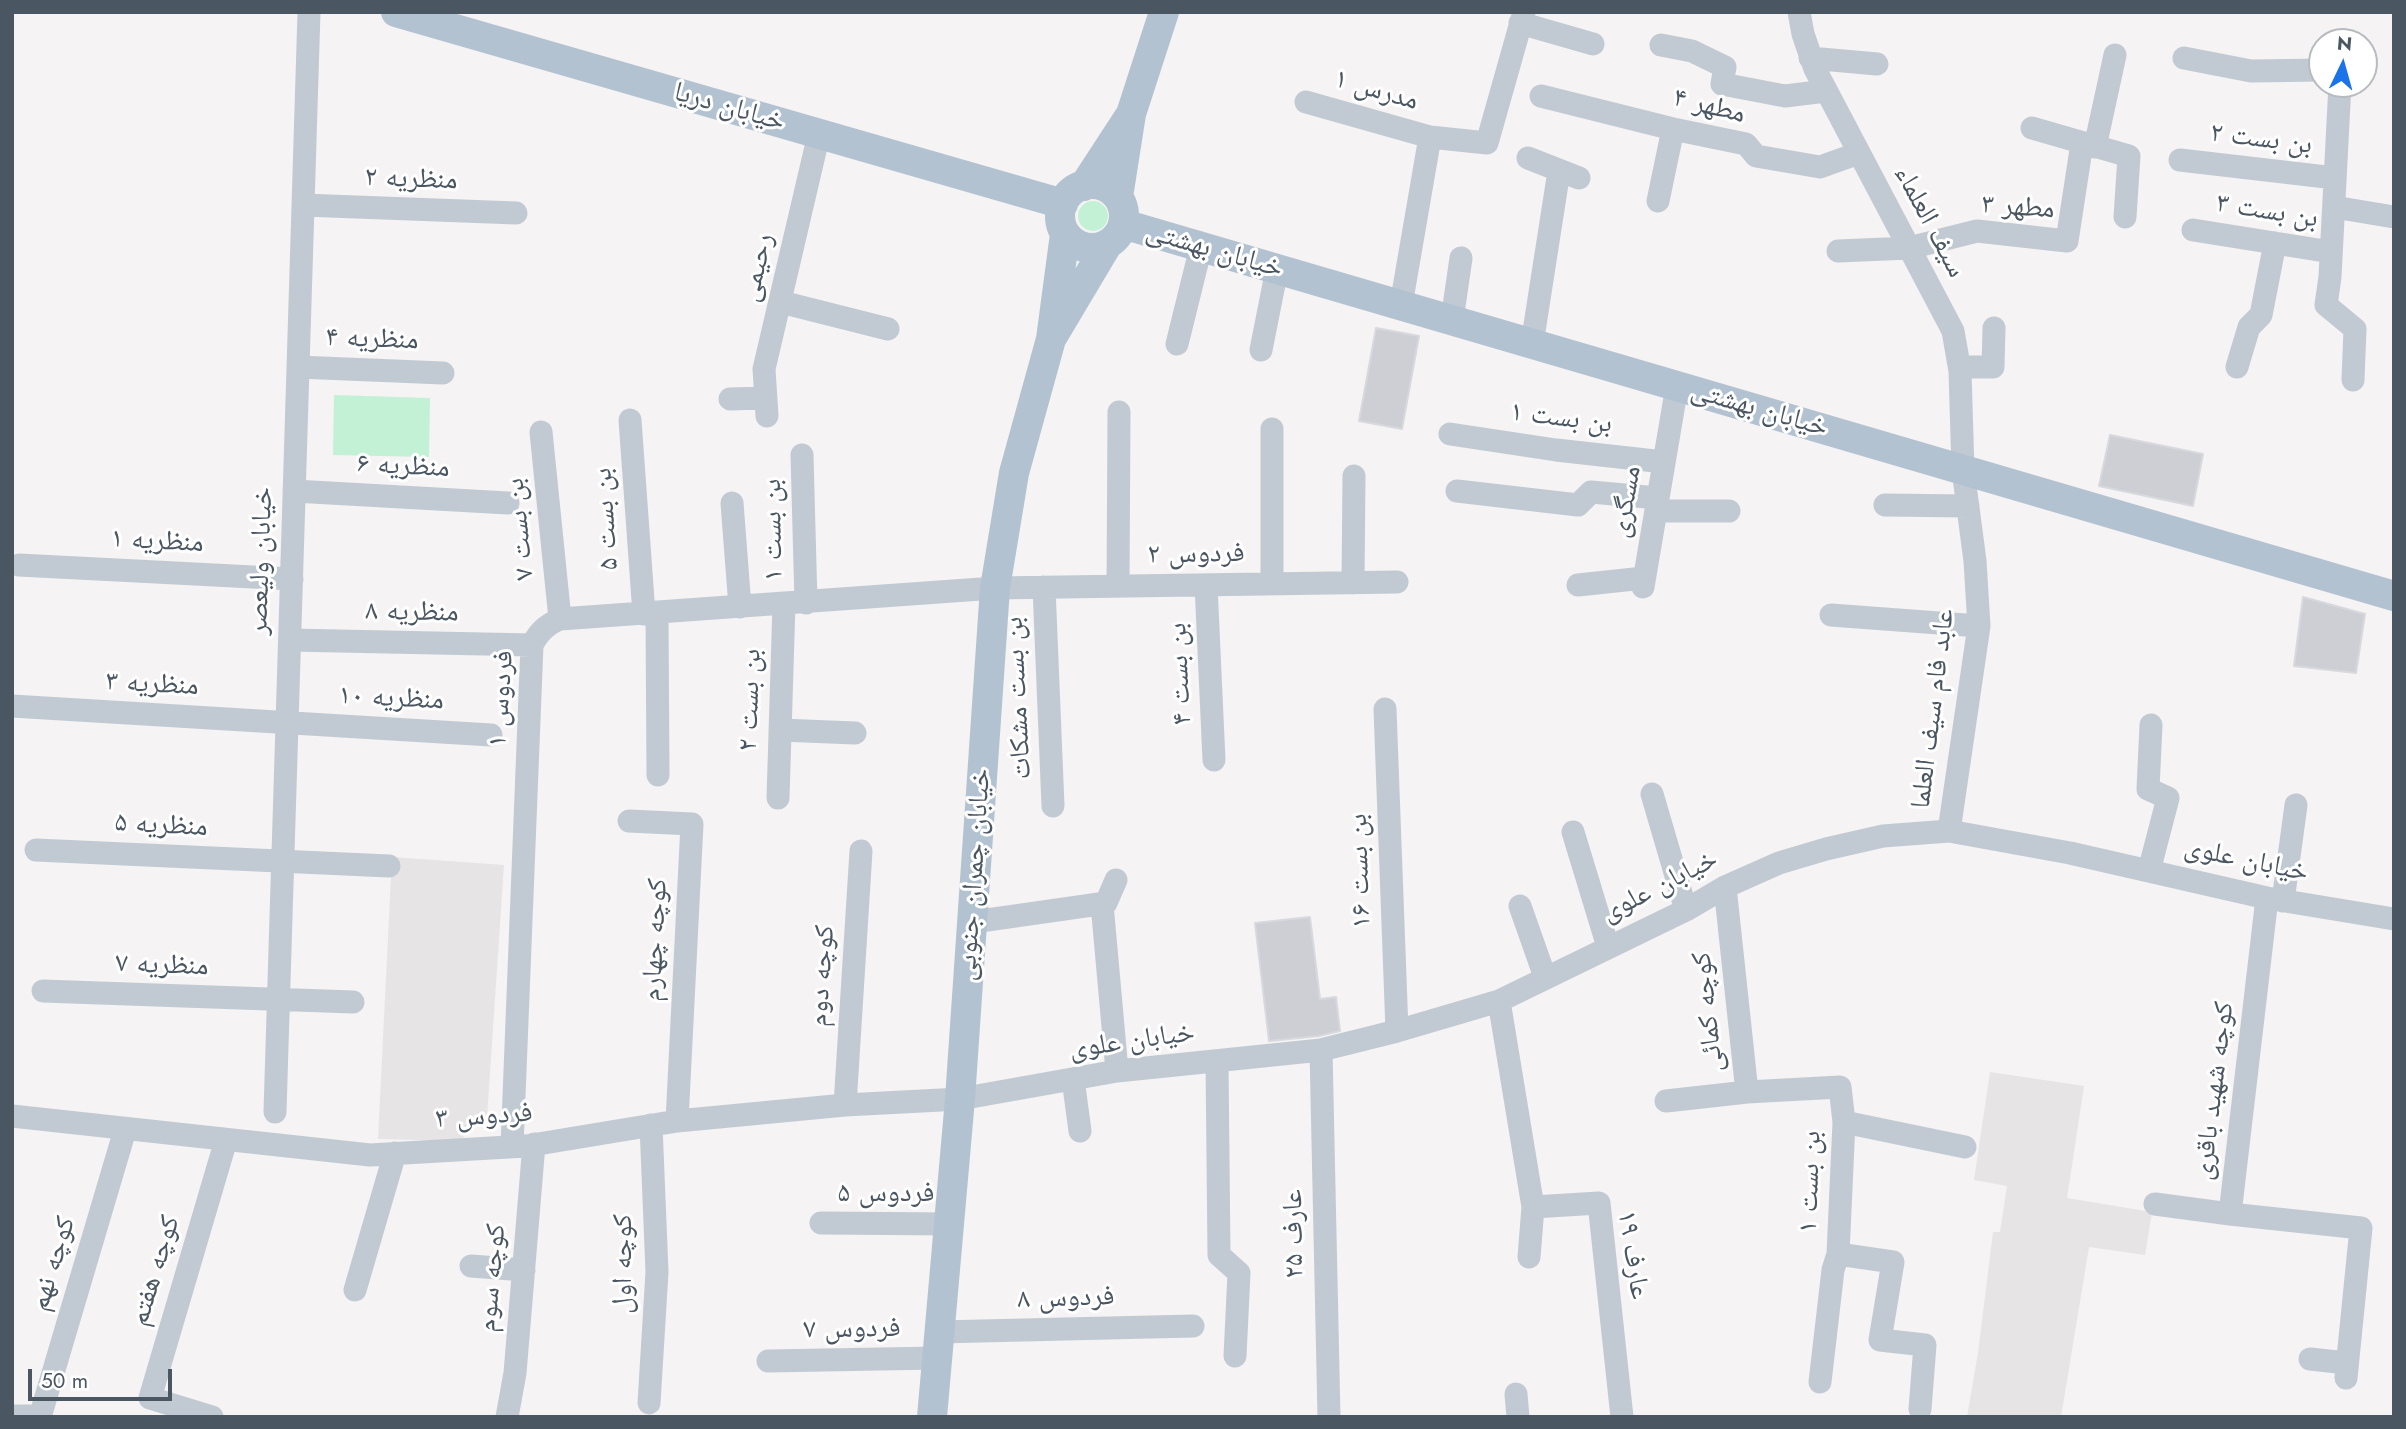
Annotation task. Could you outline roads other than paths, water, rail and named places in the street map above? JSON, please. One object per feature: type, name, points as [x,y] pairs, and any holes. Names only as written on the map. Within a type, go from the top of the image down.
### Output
[{"type":"main road","name":"خیابان دریا","points":[[396,12],[819,134],[1073,195]]},
{"type":"main road","points":[[1131,114],[1060,214],[1065,233],[1081,246],[1098,248],[1116,222],[1131,114],[1164,12]]},
{"type":"main road","points":[[1073,195],[1103,186],[1116,222]]},
{"type":"main road","name":"خیابان بهشتی","points":[[1116,222],[2394,596]]},
{"type":"main road","name":"خیابان چمران جنوبی","points":[[1051,339],[1116,222]]},
{"type":"main road","name":"خیابان چمران جنوبی","points":[[932,1417],[960,1098],[995,588],[1014,473],[1051,339],[1065,233]]},
{"type":"street","name":"خیابان ولیعصر","points":[[275,1112],[309,12]]},
{"type":"street","name":"سیف العلماء","points":[[1799,12],[1810,58],[1953,331],[1960,367],[1964,470]]},
{"type":"street","points":[[1522,18],[1593,44]]},
{"type":"street","name":"مدرس ۱","points":[[1306,102],[1430,137],[1487,144],[1522,18]]},
{"type":"street","points":[[1661,44],[1692,51],[1725,67],[1723,84],[1785,96],[1826,91]]},
{"type":"street","points":[[2088,145],[2115,55]]},
{"type":"street","points":[[1810,58],[1877,64]]},
{"type":"street","points":[[2184,58],[2251,71],[2308,70]]},
{"type":"street","name":"مطهر ۴","points":[[1541,96],[1746,144],[1756,156],[1820,167],[1859,153]]},
{"type":"street","points":[[2339,98],[2330,277],[2326,305],[2355,329],[2353,380]]},
{"type":"street","points":[[2032,128],[2129,156],[2124,217]]},
{"type":"street","points":[[1658,201],[1673,129]]},
{"type":"street","name":"رحیمی","points":[[730,399],[766,407],[764,369],[819,134]]},
{"type":"street","points":[[1401,306],[1430,137]]},
{"type":"street","name":"مطهر ۳","points":[[1909,248],[1977,231],[2067,241],[2088,145]]},
{"type":"street","points":[[1528,158],[1569,174],[1532,344]]},
{"type":"street","name":"بن بست ۲","points":[[2180,160],[2335,178]]},
{"type":"street","name":"منظریه ۲","points":[[303,205],[516,214]]},
{"type":"street","points":[[2334,207],[2394,217]]},
{"type":"street","name":"بن بست ۳","points":[[2193,230],[2331,252]]},
{"type":"street","points":[[2237,367],[2249,327],[2261,315],[2276,243]]},
{"type":"street","points":[[1177,344],[1201,247]]},
{"type":"street","points":[[1838,251],[1909,248]]},
{"type":"street","points":[[1452,320],[1461,258]]},
{"type":"street","points":[[1261,350],[1278,269]]},
{"type":"street","points":[[781,302],[888,329]]},
{"type":"street","points":[[1960,367],[1993,366],[1994,328]]},
{"type":"street","name":"منظریه ۴","points":[[298,367],[443,373]]},
{"type":"street","name":"مسگری","points":[[1578,585],[1643,582],[1677,386]]},
{"type":"street","points":[[1118,586],[1119,412]]},
{"type":"street","name":"بن بست ۵","points":[[629,420],[650,613]]},
{"type":"street","points":[[1272,429],[1272,584]]},
{"type":"street","name":"بن بست ۷","points":[[541,432],[560,619]]},
{"type":"street","name":"بن بست ۱","points":[[1450,434],[1556,450],[1664,462]]},
{"type":"street","name":"بن بست ۱","points":[[795,603],[802,456]]},
{"type":"street","name":"عابد فام سیف العلما","points":[[1949,831],[1979,625],[1975,561],[1964,470]]},
{"type":"street","points":[[1353,583],[1354,476]]},
{"type":"street","name":"منظریه ۶","points":[[294,491],[508,503]]},
{"type":"street","points":[[1457,491],[1578,505],[1591,492],[1657,504],[1728,511]]},
{"type":"street","points":[[732,503],[740,607]]},
{"type":"street","points":[[1885,505],[1968,506]]},
{"type":"street","name":"منظریه ۱","points":[[19,565],[292,579]]},
{"type":"street","name":"فردوس ۲","points":[[995,588],[1397,582]]},
{"type":"street","name":"بن بست ۴","points":[[1206,585],[1214,760]]},
{"type":"street","name":"بن بست مشکات","points":[[1044,587],[1054,806]]},
{"type":"street","points":[[560,619],[995,588]]},
{"type":"street","name":"بن بست ۲","points":[[778,798],[780,730],[795,603]]},
{"type":"street","points":[[650,613],[658,775]]},
{"type":"street","points":[[1831,615],[1979,625]]},
{"type":"street","name":"فردوس ۱","points":[[523,1145],[532,645],[548,624],[560,619]]},
{"type":"street","name":"منظریه ۸","points":[[290,640],[532,645]]},
{"type":"street","name":"منظریه ۳","points":[[12,706],[287,723]]},
{"type":"street","name":"بن بست ۱۶","points":[[1385,709],[1397,1031]]},
{"type":"street","name":"منظریه ۱۰","points":[[287,723],[491,735]]},
{"type":"street","points":[[2149,871],[2168,798],[2148,789],[2151,725]]},
{"type":"street","points":[[780,730],[855,733]]},
{"type":"street","points":[[1652,793],[1686,910]]},
{"type":"street","name":"کوچه شهید باقری","points":[[2155,1204],[2230,1214],[2275,900],[2296,805]]},
{"type":"street","name":"کوچه چهارم","points":[[629,821],[692,824],[677,1121]]},
{"type":"street","name":"خیابان علوی","points":[[960,1098],[1117,1071],[1321,1050],[1397,1031],[1499,1001],[1686,910],[1725,887],[1779,863],[1883,836],[1949,831],[2070,853],[2275,900],[2394,919]]},
{"type":"street","points":[[1573,832],[1608,947]]},
{"type":"street","name":"منظریه ۵","points":[[36,850],[389,866]]},
{"type":"street","name":"کوچه دوم","points":[[845,1105],[861,851]]},
{"type":"street","points":[[973,922],[1106,903],[1116,880]]},
{"type":"street","name":"کوچه کمائی","points":[[1666,1101],[1747,1092],[1725,887]]},
{"type":"street","points":[[1102,904],[1117,1071]]},
{"type":"street","points":[[1520,906],[1545,977]]},
{"type":"street","name":"منظریه ۷","points":[[43,991],[353,1002]]},
{"type":"street","points":[[1499,1001],[1533,1207],[1530,1257]]},
{"type":"street","name":"عارف ۲۵","points":[[1321,1050],[1329,1417]]},
{"type":"street","points":[[1217,1061],[1219,1255],[1239,1273],[1235,1356]]},
{"type":"street","points":[[1073,1079],[1080,1131]]},
{"type":"street","name":"بن بست ۱","points":[[1747,1092],[1840,1087],[1844,1122],[1838,1254],[1893,1262],[1880,1340],[1925,1345],[1920,1409]]},
{"type":"street","name":"فردوس ۳","points":[[12,1116],[370,1155],[523,1145],[677,1121],[845,1105],[960,1098]]},
{"type":"street","points":[[1844,1122],[1965,1147]]},
{"type":"street","name":"کوچه اول","points":[[649,1403],[657,1272],[651,1125]]},
{"type":"street","name":"کوچه نهم","points":[[40,1416],[125,1130]]},
{"type":"street","name":"کوچه هفتم","points":[[212,1417],[150,1398],[226,1140]]},
{"type":"street","name":"کوچه سوم","points":[[507,1417],[515,1373],[524,1270],[523,1145]]},
{"type":"street","points":[[355,1290],[396,1153]]},
{"type":"street","name":"عارف ۱۹","points":[[1533,1207],[1599,1203],[1622,1417]]},
{"type":"street","points":[[2230,1214],[2361,1228],[2347,1370],[2310,1359]]},
{"type":"street","name":"فردوس ۵","points":[[821,1223],[950,1224]]},
{"type":"street","points":[[1820,1381],[1833,1270],[1838,1254]]},
{"type":"street","points":[[471,1266],[524,1270]]},
{"type":"street","name":"فردوس ۸","points":[[938,1345],[1194,1326]]},
{"type":"street","name":"فردوس ۷","points":[[768,1361],[938,1345]]},
{"type":"street","points":[[1516,1394],[1518,1417]]},
{"type":"street","points":[[12,1416],[40,1416]]}]
